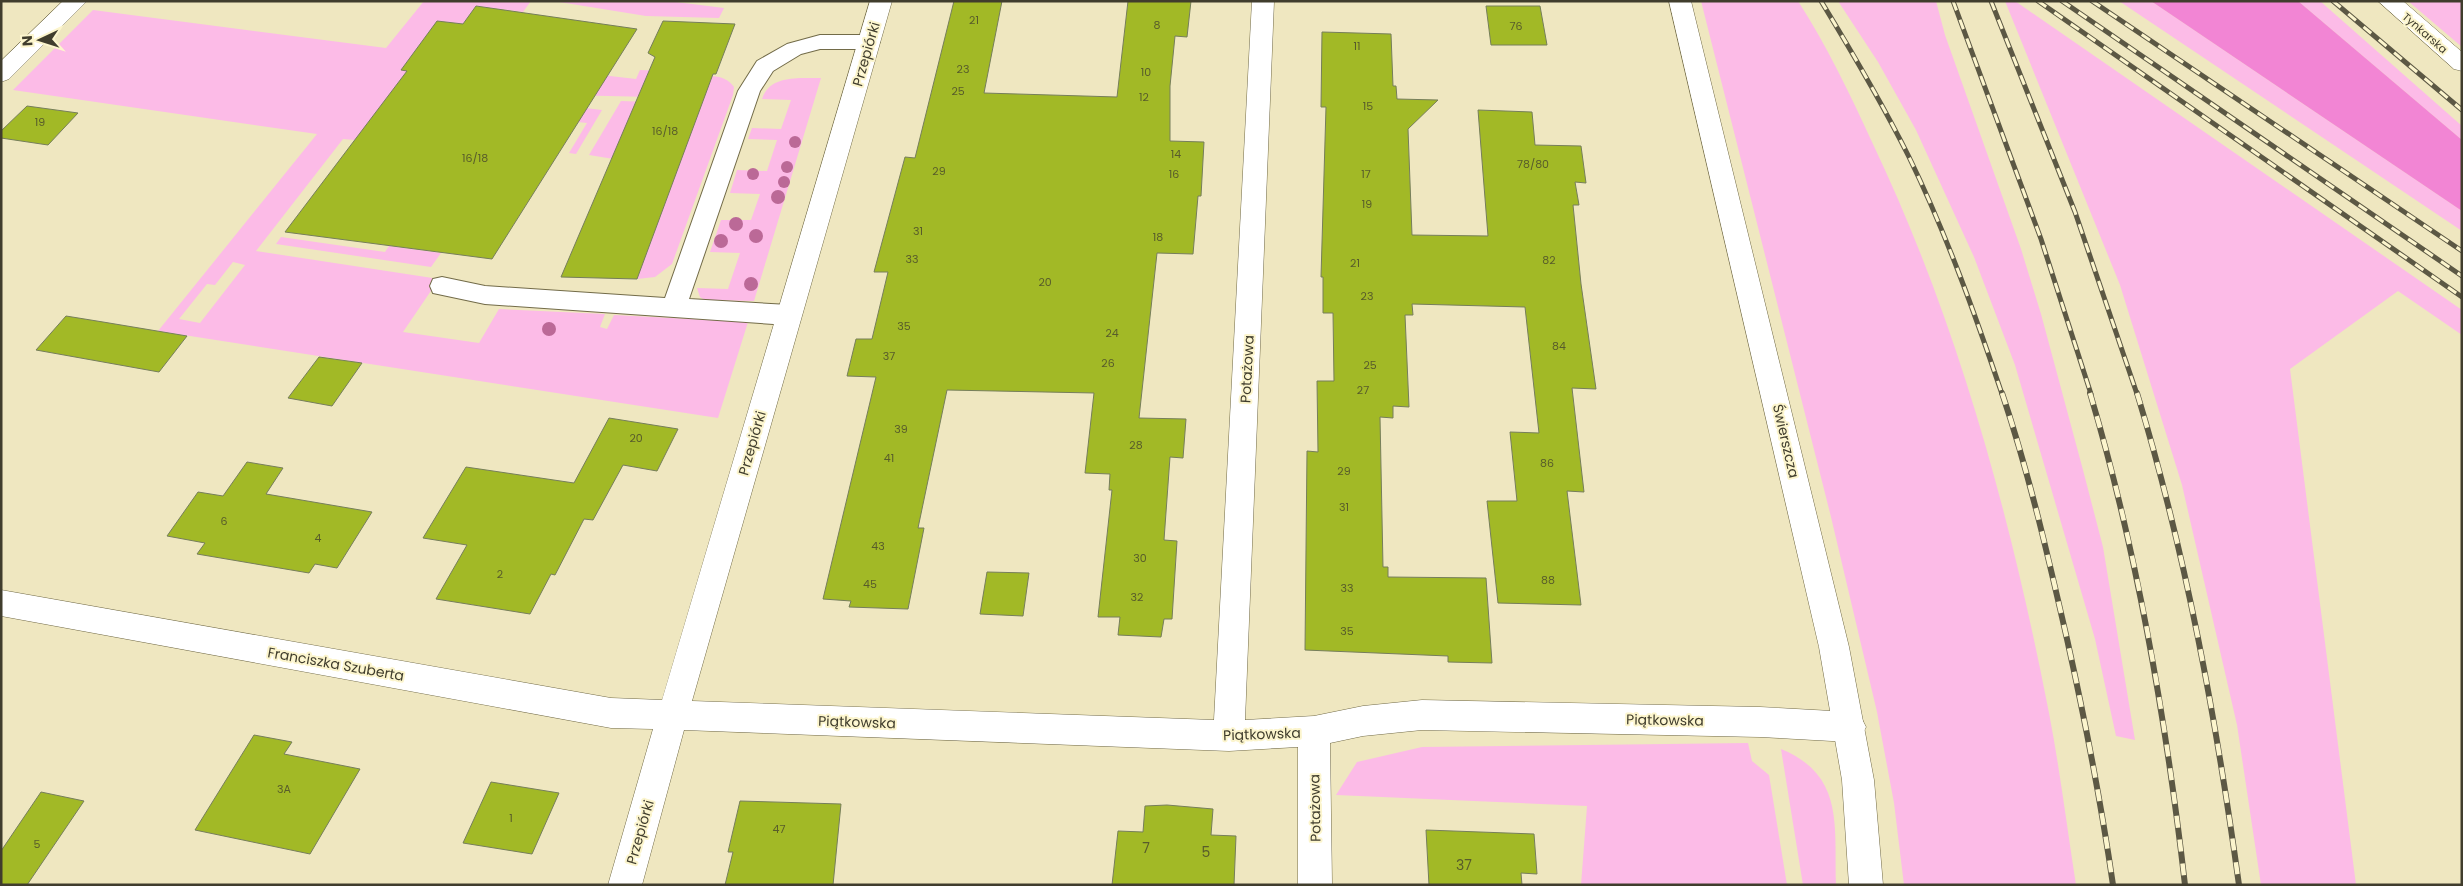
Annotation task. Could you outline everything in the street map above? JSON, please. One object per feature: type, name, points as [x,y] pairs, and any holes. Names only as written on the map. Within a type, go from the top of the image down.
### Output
[{"type":"street","points":[[1,74],[76,1]]},
{"type":"street","name":"Przepiórki","points":[[625,885],[672,715],[881,1]]},
{"type":"street","name":"Potażowa","points":[[1229,736],[1263,1]]},
{"type":"street","name":"Świerszcza","points":[[1680,1],[1805,523],[1850,727],[1858,780],[1866,885]]},
{"type":"street","name":"Tynkarska","points":[[2389,1],[2462,64]]},
{"type":"street","name":"Franciszka Szuberta","points":[[1,603],[611,713],[672,715]]},
{"type":"street","name":"Piątkowska","points":[[672,715],[1229,736],[1314,731],[1363,721],[1422,715],[1760,722],[1850,727]]},
{"type":"street","name":"Potażowa","points":[[1314,731],[1316,885]]},
{"type":"lane","points":[[674,308],[750,91],[765,66],[794,49],[820,42],[869,42]]},
{"type":"lane","points":[[442,286],[485,295],[789,315]]},
{"type":"shaded area","points":[[424,1],[531,1],[523,12],[476,6],[463,24],[437,21],[401,70],[471,79],[355,140],[343,139],[256,251],[439,279],[403,332],[479,343],[499,309],[605,314],[600,327],[607,329],[614,315],[748,322],[718,418],[158,331],[317,134],[13,90],[93,10],[386,48]],"holes":[[[233,262],[245,265],[200,323],[179,319],[207,284],[215,285]]]},
{"type":"shaded area","points":[[553,1],[668,1],[724,8],[719,18],[646,16]]},
{"type":"shaded area","points":[[1701,1],[1798,1],[1819,35],[1847,88],[1903,210],[1956,350],[1999,494],[2034,640],[2049,713],[2076,885],[1904,885],[1894,803],[1877,712],[1831,517]]},
{"type":"shaded area","points":[[1838,1],[1936,1],[1945,35],[2021,249],[2041,314],[2103,547],[2135,740],[2116,736],[2095,639],[2015,365],[1974,257],[1916,130],[1878,62]]},
{"type":"shaded area","points":[[2005,1],[2015,1],[2462,310],[2462,335],[2398,291],[2290,369],[2356,885],[2261,885],[2237,725],[2182,485],[2120,285]]},
{"type":"shaded area","points":[[2119,1],[2151,1],[2462,211],[2462,231]]},
{"type":"shaded area","points":[[2151,1],[2298,1],[2462,140],[2462,211]]},
{"type":"shaded area","points":[[2298,1],[2320,1],[2462,126],[2462,140]]},
{"type":"shaded area","points":[[2408,1],[2462,1],[2462,47]]},
{"type":"shaded area","points":[[496,63],[636,79],[640,70],[662,71],[652,97],[520,94]]},
{"type":"shaded area","points":[[712,76],[727,80],[734,87],[733,95],[672,264],[655,277],[637,279]]},
{"type":"shaded area","points":[[800,78],[821,78],[754,301],[705,300],[700,297],[697,288],[728,289],[740,253],[710,252],[721,220],[751,220],[760,194],[730,193],[737,170],[767,171],[777,140],[748,139],[752,128],[781,129],[791,100],[762,99],[768,88],[777,82]]},
{"type":"shaded area","points":[[621,101],[650,102],[626,161],[589,155]]},
{"type":"shaded area","points":[[577,107],[602,110],[576,154],[569,153],[587,123],[568,121]]},
{"type":"shaded area","points":[[281,237],[385,252],[389,246],[441,253],[431,267],[276,244]]},
{"type":"shaded area","points":[[1748,743],[1752,761],[1769,775],[1787,885],[1581,885],[1587,806],[1336,795],[1357,762],[1422,747]]},
{"type":"shaded area","points":[[1781,749],[1802,760],[1816,773],[1826,788],[1832,805],[1835,823],[1836,885],[1803,885]]},
{"type":"building","points":[[954,1],[1002,1],[984,93],[1117,97],[1128,1],[1191,1],[1187,37],[1175,36],[1170,86],[1170,141],[1204,142],[1201,196],[1198,196],[1193,254],[1157,253],[1139,418],[1186,419],[1183,458],[1170,457],[1164,540],[1177,541],[1172,619],[1164,619],[1161,637],[1118,635],[1120,617],[1098,617],[1112,490],[1109,490],[1110,474],[1085,473],[1094,393],[947,390],[918,528],[924,528],[908,609],[849,607],[851,601],[823,599],[876,377],[847,376],[856,339],[872,339],[888,272],[874,272],[905,157],[915,158]]},
{"type":"building","points":[[476,6],[637,29],[492,259],[285,232],[407,71],[401,70],[437,21],[463,24]]},
{"type":"building","points":[[1486,6],[1540,6],[1547,45],[1491,45]]},
{"type":"building","points":[[663,21],[735,24],[716,74],[713,74],[637,279],[561,277],[655,57],[648,53]]},
{"type":"building","points":[[1322,32],[1391,34],[1393,86],[1396,86],[1397,99],[1438,100],[1408,129],[1412,235],[1488,236],[1478,110],[1532,112],[1535,145],[1581,146],[1586,183],[1575,182],[1579,205],[1573,205],[1581,284],[1596,389],[1572,388],[1584,492],[1567,491],[1581,605],[1498,603],[1487,501],[1517,501],[1510,432],[1539,433],[1525,307],[1412,304],[1413,315],[1405,315],[1409,407],[1393,406],[1393,418],[1380,417],[1383,567],[1388,567],[1388,577],[1486,578],[1492,663],[1448,662],[1448,656],[1305,650],[1307,451],[1318,452],[1317,381],[1334,381],[1333,313],[1323,313],[1323,277],[1321,277],[1326,107],[1321,107]]},
{"type":"building","points":[[27,106],[78,113],[48,145],[1,138],[1,131]]},
{"type":"building","points":[[66,316],[187,336],[159,372],[36,350]]},
{"type":"building","points":[[319,357],[362,363],[332,406],[288,398]]},
{"type":"building","points":[[609,418],[678,429],[657,471],[623,465],[593,520],[584,519],[555,575],[551,574],[530,614],[436,599],[467,545],[423,538],[466,467],[574,483]]},
{"type":"building","points":[[247,462],[283,468],[266,494],[372,512],[337,568],[315,564],[309,573],[197,554],[205,543],[167,536],[198,492],[223,496]]},
{"type":"building","points":[[987,572],[1029,573],[1023,616],[980,614]]},
{"type":"building","points":[[254,735],[292,742],[284,754],[360,769],[310,854],[195,830]]},
{"type":"building","points":[[491,782],[559,793],[532,854],[463,843]]},
{"type":"building","points":[[41,792],[84,801],[27,885],[1,885],[1,851]]},
{"type":"building","points":[[740,801],[841,804],[833,885],[725,885],[733,852],[728,852]]},
{"type":"building","points":[[1167,805],[1213,809],[1211,835],[1236,836],[1234,885],[1112,885],[1118,831],[1143,832],[1145,806]]},
{"type":"building","points":[[1426,830],[1534,834],[1537,874],[1521,873],[1522,885],[1429,885]]},
{"type":"railway","points":[[1821,1],[1877,97],[1923,186],[1959,274],[2002,394]]},
{"type":"railway","points":[[1953,1],[2041,239],[2091,394]]},
{"type":"railway","points":[[1991,1],[2075,212],[2137,394]]},
{"type":"railway","points":[[2038,1],[2462,297]]},
{"type":"railway","points":[[2062,1],[2462,276]]},
{"type":"railway","points":[[2092,1],[2462,251]]},
{"type":"railway","points":[[2333,1],[2462,110]]},
{"type":"railway","points":[[2002,393],[2029,484],[2067,639],[2092,761],[2113,885]]},
{"type":"railway","points":[[2090,393],[2122,514],[2148,637],[2169,761],[2185,885]]},
{"type":"railway","points":[[2137,393],[2155,454],[2185,575],[2198,637],[2210,698],[2239,885]]}]
